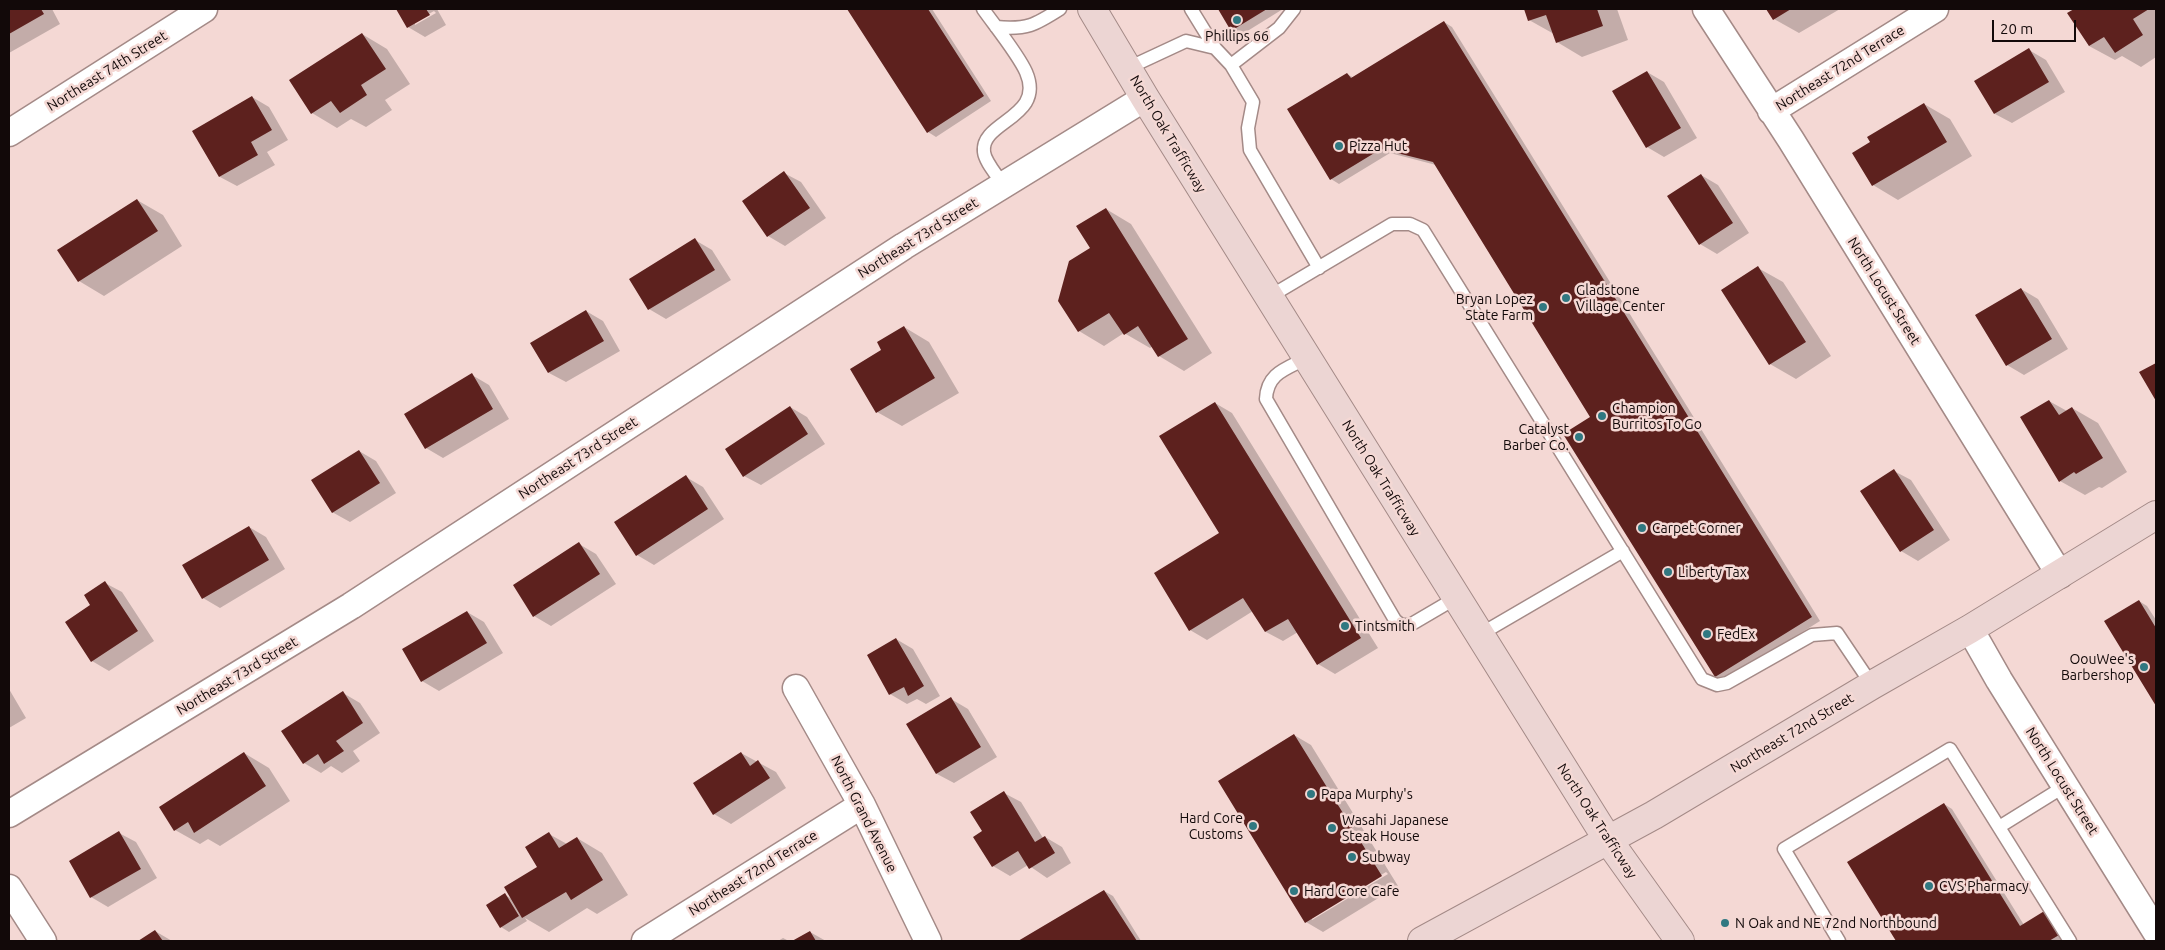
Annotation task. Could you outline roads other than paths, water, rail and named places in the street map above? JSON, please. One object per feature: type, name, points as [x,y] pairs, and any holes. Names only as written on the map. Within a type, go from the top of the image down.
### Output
[{"type":"main road","name":"North Oak Trafficway","points":[[1092,9],[1145,98],[1608,840],[1680,941]]},
{"type":"main road","name":"Northeast 72nd Street","points":[[1422,941],[1654,815],[1970,629],[2156,515]]},
{"type":"street","name":"Northeast 74th Street","points":[[9,133],[204,9]]},
{"type":"street","name":"North Locust Street","points":[[1706,9],[2060,574]]},
{"type":"street","name":"Northeast 72nd Terrace","points":[[1771,111],[1936,9]]},
{"type":"street","name":"Northeast 73rd Street","points":[[9,814],[351,606],[904,246],[1145,98]]},
{"type":"street","name":"North Locust Street","points":[[1970,629],[1999,680],[2156,932]]},
{"type":"street","name":"North Grand Avenue","points":[[796,688],[862,805],[928,941]]},
{"type":"street","name":"Northeast 72nd Terrace","points":[[645,941],[862,805]]},
{"type":"street","points":[[9,888],[42,941]]},
{"type":"lane","points":[[983,9],[1026,73],[1030,93],[1027,104],[991,134],[984,146],[984,154],[1003,185]]},
{"type":"lane","points":[[996,27],[1016,29],[1034,25],[1060,9]]},
{"type":"lane","points":[[1191,9],[1215,48],[1231,65],[1253,102],[1248,128],[1250,150],[1319,268]]},
{"type":"lane","points":[[1231,65],[1279,28],[1294,9]]},
{"type":"lane","points":[[1128,68],[1186,41],[1215,48]]},
{"type":"lane","points":[[1269,297],[1392,224],[1410,224],[1423,230],[1702,679],[1717,685],[1727,683],[1812,635],[1828,632],[1837,633],[1872,685]]},
{"type":"lane","points":[[1307,358],[1279,373],[1271,380],[1267,387],[1266,399],[1395,620],[1401,625],[1410,625],[1456,598]]},
{"type":"lane","points":[[1479,635],[1623,551]]},
{"type":"lane","points":[[1840,941],[1784,849],[1950,749],[2070,941]]},
{"type":"lane","points":[[1999,827],[2065,786]]},
{"type":"place","name":"Phillips 66","points":[[1237,20]]},
{"type":"place","name":"Pizza Hut","points":[[1339,146]]},
{"type":"place","name":"Gladstone Village Center","points":[[1566,298]]},
{"type":"place","name":"Bryan Lopez State Farm","points":[[1543,307]]},
{"type":"place","name":"Champion Burritos To Go","points":[[1602,416]]},
{"type":"place","name":"Catalyst Barber Co.","points":[[1579,437]]},
{"type":"place","name":"Carpet Corner","points":[[1642,528]]},
{"type":"place","name":"Liberty Tax","points":[[1668,572]]},
{"type":"place","name":"Tintsmith","points":[[1345,626]]},
{"type":"place","name":"FedEx","points":[[1707,634]]},
{"type":"place","name":"OouWee's Barbershop","points":[[2144,667]]},
{"type":"place","name":"Papa Murphy's","points":[[1311,794]]},
{"type":"place","name":"Hard Core Customs","points":[[1253,826]]},
{"type":"place","name":"Wasahi Japanese Steak House","points":[[1332,828]]},
{"type":"place","name":"Subway","points":[[1352,857]]},
{"type":"place","name":"CVS Pharmacy","points":[[1929,886]]},
{"type":"place","name":"Hard Core Cafe","points":[[1294,891]]},
{"type":"place","name":"N Oak and NE 72nd Northbound","points":[[1725,923]]}]
